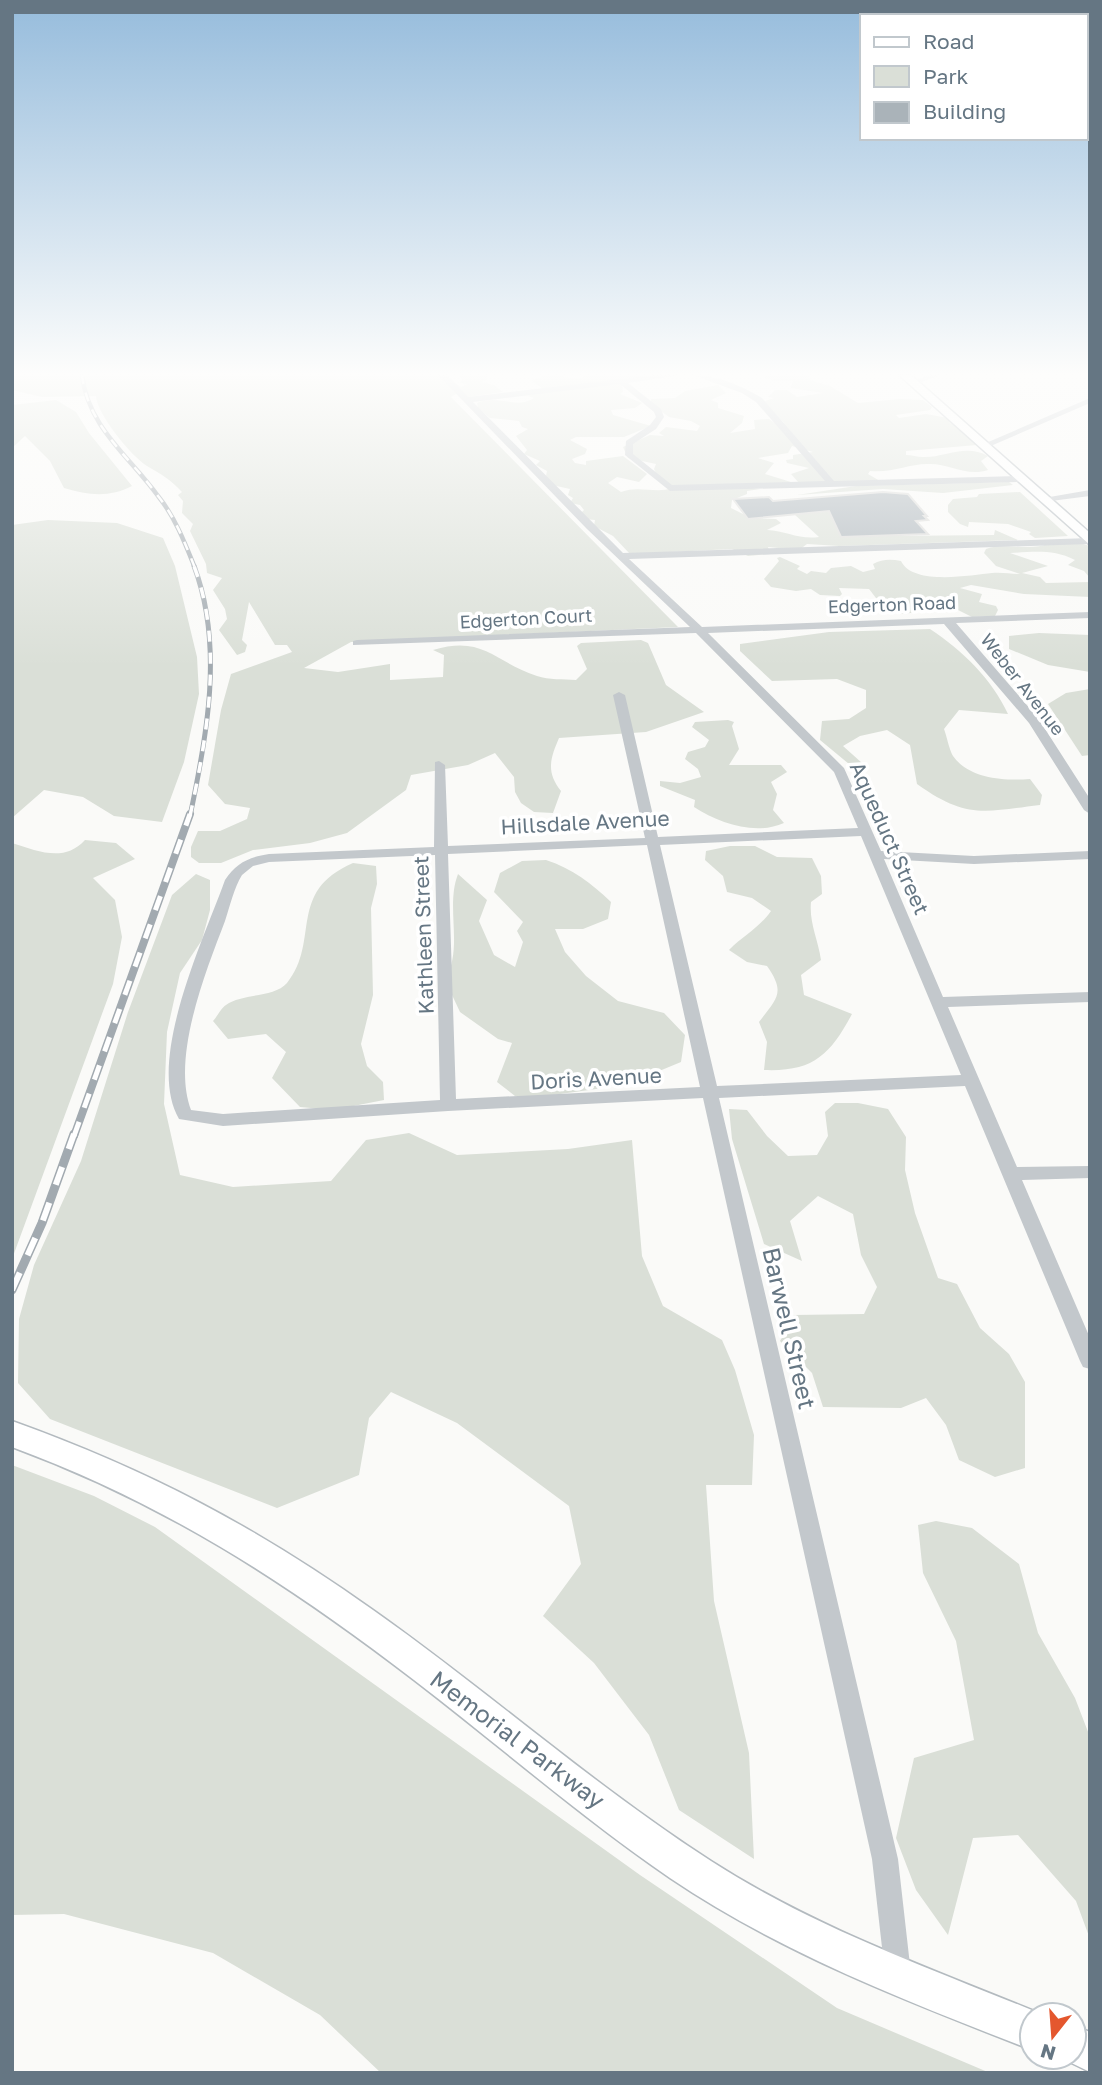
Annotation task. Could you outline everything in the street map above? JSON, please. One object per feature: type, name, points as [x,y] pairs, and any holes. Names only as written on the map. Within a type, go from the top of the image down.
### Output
[{"type":"main road","points":[[1012,472],[1090,541]]},
{"type":"main road","name":"Memorial Parkway","points":[[12,1434],[124,1477],[253,1546],[388,1641],[702,1878],[783,1922],[898,1976],[1018,2024]]},
{"type":"street","name":"Aqueduct Street","points":[[538,472],[840,771],[1090,1361]]},
{"type":"street","points":[[649,472],[666,487],[677,489],[1020,479]]},
{"type":"street","points":[[822,472],[832,484]]},
{"type":"street","points":[[1043,499],[1090,493]]},
{"type":"street","points":[[620,556],[1090,541]]},
{"type":"street","name":"Edgerton Road","points":[[696,628],[1090,615]]},
{"type":"street","name":"Weber Avenue","points":[[947,620],[1034,721],[1090,810]]},
{"type":"street","name":"Edgerton Court","points":[[357,643],[696,628]]},
{"type":"street","name":"Barwell Street","points":[[619,695],[885,1859],[898,1976]]},
{"type":"street","name":"Kathleen Street","points":[[439,765],[448,1105]]},
{"type":"street","name":"Hillsdale Avenue","points":[[223,1120],[185,1115],[179,1105],[178,1052],[192,981],[232,880],[242,865],[257,860],[305,857],[867,832]]},
{"type":"street","points":[[877,855],[974,860],[1090,855]]},
{"type":"street","points":[[938,1002],[1090,997]]},
{"type":"street","name":"Doris Avenue","points":[[223,1120],[448,1105],[970,1080]]},
{"type":"street","points":[[1009,1174],[1090,1171]]},
{"type":"green space","points":[[56,472],[121,472],[132,486],[98,494],[64,488]]},
{"type":"green space","points":[[158,472],[525,472],[678,627],[351,642],[304,668],[338,672],[390,664],[390,680],[443,677],[444,655],[433,650],[465,646],[488,652],[537,676],[576,680],[587,669],[577,646],[581,643],[641,640],[648,643],[666,685],[704,712],[646,732],[559,738],[553,752],[551,771],[561,791],[553,813],[534,812],[521,803],[515,792],[514,777],[495,753],[468,765],[411,775],[406,790],[347,833],[310,843],[253,850],[221,863],[199,863],[191,857],[191,847],[198,831],[220,831],[247,819],[250,808],[225,804],[208,785],[221,710],[231,674],[292,652],[287,645],[275,645],[249,602],[242,640],[247,645],[245,652],[237,655],[219,630],[227,619],[225,609],[213,590],[222,578],[207,573],[206,564],[190,531],[193,524],[182,513],[183,501],[178,495],[182,492]]},
{"type":"green space","points":[[547,472],[647,474],[639,482],[617,477],[608,483],[621,492],[673,488],[658,478],[655,472],[766,472],[765,474],[791,482],[722,485],[760,489],[747,491],[747,494],[732,500],[731,508],[751,518],[776,519],[781,523],[767,530],[819,537],[794,514],[840,511],[892,536],[994,535],[995,530],[1018,540],[839,546],[807,544],[799,550],[768,547],[770,554],[748,556],[732,549],[630,554],[613,536],[594,526],[595,520],[585,519],[580,514],[584,510],[580,505],[570,503],[573,498],[568,495],[570,489],[552,485]]},
{"type":"green space","points":[[869,472],[880,481],[799,483],[791,474]]},
{"type":"green space","points":[[1009,482],[1013,485],[943,493],[883,489],[797,495],[856,486]]},
{"type":"green space","points":[[1020,492],[1068,536],[1035,538],[1029,534],[1031,532],[1008,524],[969,522],[968,527],[960,524],[948,512],[948,505],[953,499],[977,497],[979,494]]},
{"type":"green space","points":[[48,520],[117,523],[163,538],[175,566],[197,657],[199,694],[184,762],[162,822],[114,816],[83,797],[44,790],[12,818],[12,525]]},
{"type":"green space","points":[[1050,543],[1080,543],[1090,546],[1090,578],[1084,571],[1068,565],[1075,560],[1067,556],[1043,552],[1010,553],[1048,566],[1022,573],[1040,577],[1046,583],[1090,582],[1090,597],[1024,594],[971,585],[960,588],[982,594],[979,602],[996,606],[998,610],[995,616],[972,617],[942,602],[923,605],[921,611],[901,614],[884,607],[869,589],[839,588],[842,594],[840,596],[820,595],[811,589],[796,591],[771,587],[764,579],[780,557],[800,566],[797,569],[807,574],[811,571],[826,573],[831,568],[851,566],[863,572],[875,569],[873,564],[876,562],[890,560],[901,561],[907,569],[930,576],[1020,574],[996,566],[984,553],[986,549],[1002,546],[1034,547]]},
{"type":"green space","points":[[930,629],[975,666],[994,689],[1008,714],[959,710],[944,729],[953,756],[968,770],[988,777],[1030,779],[1042,795],[1040,805],[989,811],[962,808],[949,803],[917,784],[910,745],[887,730],[860,736],[843,746],[862,763],[849,764],[820,740],[822,721],[849,719],[866,708],[866,690],[837,679],[772,681],[740,651],[740,644],[829,632]]},
{"type":"green space","points":[[1039,633],[1090,635],[1090,672],[1048,665],[1009,649],[1009,636]]},
{"type":"green space","points":[[1090,689],[1090,755],[1082,756],[1048,704],[1066,693]]},
{"type":"green space","points":[[695,722],[734,722],[732,726],[739,749],[729,765],[781,765],[787,772],[771,782],[777,794],[773,810],[784,823],[773,827],[749,828],[726,823],[694,807],[695,800],[660,786],[660,781],[680,783],[701,777],[698,769],[685,759],[688,752],[705,747],[709,740],[692,727]]},
{"type":"green space","points":[[85,840],[116,843],[135,859],[93,878],[115,900],[122,937],[113,984],[12,1259],[12,843],[41,852],[60,853],[77,847]]},
{"type":"green space","points":[[730,846],[755,846],[777,857],[812,858],[821,876],[822,894],[811,902],[811,910],[821,960],[801,975],[804,995],[852,1014],[836,1040],[808,1064],[781,1070],[764,1070],[767,1042],[759,1022],[774,1001],[778,989],[767,966],[747,962],[729,950],[771,911],[752,898],[727,892],[723,876],[705,860],[706,851]]},
{"type":"green space","points":[[546,860],[581,877],[611,902],[608,919],[583,929],[555,929],[565,952],[586,976],[618,1001],[664,1013],[685,1035],[681,1062],[640,1079],[603,1088],[546,1096],[515,1096],[497,1082],[512,1043],[498,1039],[460,1012],[445,980],[453,954],[454,887],[458,874],[487,900],[479,921],[494,955],[515,967],[523,942],[517,931],[523,922],[494,892],[500,873],[522,861]]},
{"type":"green space","points":[[353,863],[376,866],[377,884],[371,908],[373,995],[361,1044],[367,1066],[383,1082],[384,1100],[333,1110],[300,1107],[272,1078],[286,1052],[266,1034],[228,1039],[213,1021],[224,1006],[233,1001],[274,991],[287,983],[297,967],[312,903],[319,888],[332,875]]},
{"type":"green space","points":[[196,874],[210,880],[210,910],[202,940],[180,973],[167,1032],[164,1104],[180,1175],[233,1187],[331,1181],[366,1140],[409,1133],[457,1155],[568,1149],[632,1140],[642,1256],[663,1306],[722,1340],[735,1370],[754,1435],[752,1485],[706,1485],[714,1601],[749,1753],[754,1859],[679,1810],[649,1735],[594,1663],[543,1616],[581,1564],[569,1506],[457,1423],[391,1392],[369,1418],[359,1475],[277,1508],[50,1419],[18,1383],[19,1319],[34,1265],[81,1161],[128,1012],[172,895]]},
{"type":"green space","points":[[835,1103],[858,1103],[888,1109],[906,1137],[905,1170],[915,1213],[938,1278],[957,1284],[980,1328],[1009,1354],[1025,1382],[1025,1468],[995,1477],[959,1460],[946,1425],[926,1398],[901,1408],[823,1407],[812,1373],[780,1341],[794,1315],[864,1314],[877,1287],[861,1255],[853,1214],[818,1196],[790,1221],[802,1261],[764,1244],[732,1139],[729,1109],[747,1110],[767,1136],[788,1156],[817,1155],[828,1136],[825,1112]]},
{"type":"green space","points":[[12,1465],[94,1496],[155,1527],[640,1875],[837,2008],[990,2073],[381,2073],[320,2015],[213,1953],[64,1914],[12,1915]]},
{"type":"green space","points":[[936,1521],[972,1528],[1019,1564],[1038,1633],[1075,1698],[1090,1737],[1090,1939],[1076,1901],[1018,1835],[973,1838],[948,1935],[916,1890],[896,1838],[914,1758],[974,1740],[956,1641],[923,1573],[918,1525]]},
{"type":"building","points":[[883,492],[908,494],[927,516],[924,516],[928,520],[916,521],[928,534],[841,537],[829,511],[748,519],[733,499],[769,497],[773,501]]},
{"type":"railway","points":[[139,472],[170,513],[195,568]]},
{"type":"railway","points":[[190,816],[210,691],[208,627],[194,566]]},
{"type":"railway","points":[[74,1136],[190,814]]},
{"type":"railway","points":[[12,1290],[42,1223],[74,1134]]}]
